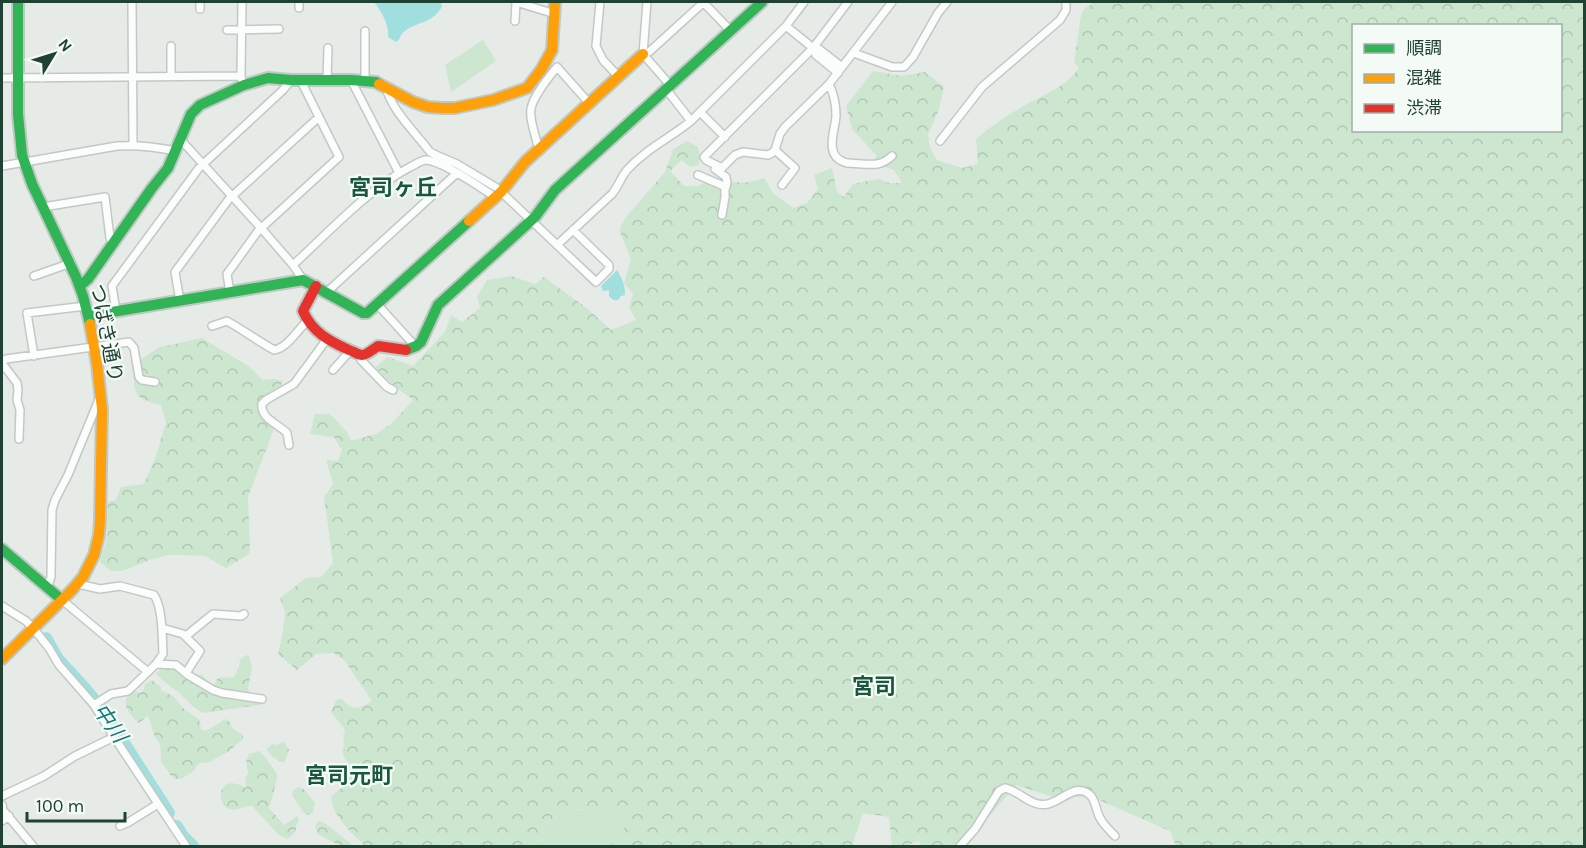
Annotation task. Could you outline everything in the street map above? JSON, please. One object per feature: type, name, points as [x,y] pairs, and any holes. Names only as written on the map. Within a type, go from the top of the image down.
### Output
[{"type":"street","name":"つばき通り","points":[[2,659],[78,584],[91,562],[99,535],[102,421],[101,394],[94,347],[80,286],[24,162],[19,130],[18,2]]},
{"type":"street","points":[[132,2],[133,145]]},
{"type":"street","points":[[242,2],[242,81]]},
{"type":"street","points":[[515,21],[516,2],[555,14]]},
{"type":"street","points":[[2,78],[171,76],[242,81],[268,78],[351,80],[376,82],[413,102],[428,107],[455,108],[518,92],[533,81],[552,50],[555,2]]},
{"type":"street","points":[[600,2],[596,46],[603,60],[618,76]]},
{"type":"street","points":[[647,2],[643,54],[691,121]]},
{"type":"street","points":[[34,356],[27,313],[116,311],[303,280],[316,285],[363,313],[370,311],[498,194],[541,147],[703,2],[730,30]]},
{"type":"street","points":[[316,285],[303,310],[311,327],[327,339],[355,353],[365,355],[378,346],[410,350],[416,347],[421,342],[438,305],[531,221],[555,190],[762,2]]},
{"type":"street","points":[[557,245],[612,194],[625,172],[645,152],[691,121],[786,26],[804,2]]},
{"type":"street","points":[[722,216],[727,186],[726,177],[703,163],[706,160],[704,157],[813,48],[848,2]]},
{"type":"street","points":[[706,160],[722,168],[735,155],[743,152],[768,155],[772,153],[785,127],[829,84],[892,2]]},
{"type":"street","points":[[854,53],[892,67],[904,66],[913,57],[932,22],[947,2]]},
{"type":"street","points":[[940,141],[982,87],[1060,21],[1066,10],[1066,2]]},
{"type":"street","points":[[786,26],[813,48],[816,55],[840,70]]},
{"type":"street","points":[[227,30],[279,29]]},
{"type":"street","points":[[365,31],[365,81]]},
{"type":"street","points":[[171,46],[171,76]]},
{"type":"street","points":[[327,80],[328,48]]},
{"type":"street","points":[[541,147],[537,142],[530,110],[545,82],[557,67],[589,103]]},
{"type":"street","points":[[230,293],[227,274],[261,228],[339,157],[319,117],[295,80]]},
{"type":"street","points":[[116,311],[112,286],[202,164],[295,80]]},
{"type":"street","points":[[351,80],[399,173]]},
{"type":"street","points":[[80,286],[88,279],[168,168],[191,114],[200,105],[242,81]]},
{"type":"street","points":[[829,84],[835,109],[832,143],[832,151],[835,155],[844,162],[878,165],[892,156]]},
{"type":"street","points":[[386,87],[398,112],[430,152],[458,164],[497,188],[498,194]]},
{"type":"street","points":[[700,112],[725,137]]},
{"type":"street","points":[[180,301],[175,272],[232,196],[319,117]]},
{"type":"street","points":[[181,140],[261,228],[303,280]]},
{"type":"street","points":[[2,166],[117,146],[148,146],[176,151]]},
{"type":"street","points":[[775,150],[795,168],[783,185]]},
{"type":"street","points":[[293,265],[378,186],[399,173],[428,160],[498,194],[531,221],[596,282],[609,269],[609,265],[573,230]]},
{"type":"street","points":[[327,292],[457,173]]},
{"type":"street","points":[[698,175],[725,188]]},
{"type":"street","points":[[43,208],[105,197],[110,238],[113,244]]},
{"type":"street","points":[[34,276],[71,263]]},
{"type":"street","points":[[377,304],[416,347]]},
{"type":"street","points":[[212,326],[227,321],[258,342],[278,350],[307,321]]},
{"type":"street","points":[[289,445],[287,433],[265,416],[262,412],[262,404],[294,384],[327,339]]},
{"type":"street","points":[[19,439],[20,410],[17,400],[17,383],[2,362],[6,359],[129,342],[134,348],[139,377],[142,380],[155,382]]},
{"type":"street","points":[[333,370],[355,353]]},
{"type":"street","points":[[355,353],[387,387],[393,390]]},
{"type":"street","points":[[47,588],[51,577],[52,510],[101,394]]},
{"type":"street","points":[[2,549],[148,672]]},
{"type":"street","points":[[78,584],[100,589],[115,585],[154,595],[157,599],[162,628],[163,654],[156,664],[128,691],[111,694],[94,705]]},
{"type":"street","points":[[2,606],[33,628],[49,648],[58,665],[94,705],[186,846]]},
{"type":"street","points":[[186,636],[213,614],[241,616],[244,614]]},
{"type":"street","points":[[162,628],[183,634],[200,651],[186,673]]},
{"type":"street","points":[[156,664],[176,665],[213,690],[222,693],[262,699]]},
{"type":"street","points":[[2,796],[44,776],[75,756],[114,737]]},
{"type":"street","points":[[960,846],[975,829],[999,791],[1005,788],[1018,792],[1030,801],[1044,805],[1051,804],[1069,793],[1082,791],[1091,796],[1100,818],[1115,836]]},
{"type":"street","points":[[120,826],[158,804]]},
{"type":"street","points":[[2,805],[3,810],[33,846]]},
{"type":"street","points":[[2,821],[9,816]]},
{"type":"green space","points":[[1095,2],[1584,2],[1584,846],[1176,846],[1170,831],[1092,797],[1053,797],[1016,785],[960,846],[920,846],[919,840],[907,846],[892,846],[889,817],[863,813],[852,846],[610,846],[622,832],[625,821],[614,812],[582,809],[555,817],[542,825],[543,846],[365,846],[344,824],[332,804],[331,797],[345,787],[332,766],[335,764],[351,774],[365,788],[370,789],[374,779],[351,765],[344,757],[342,751],[344,728],[331,712],[336,700],[342,699],[349,706],[356,708],[372,701],[344,660],[334,653],[316,654],[297,670],[278,654],[285,612],[280,598],[306,578],[321,577],[333,563],[324,497],[333,484],[326,460],[338,461],[342,450],[334,437],[310,434],[315,414],[330,414],[347,432],[351,441],[376,434],[392,423],[413,400],[375,367],[388,357],[413,366],[445,332],[451,315],[462,322],[480,308],[477,297],[487,280],[511,276],[535,284],[544,277],[588,309],[611,330],[636,320],[629,308],[633,294],[624,283],[631,259],[619,230],[626,217],[665,172],[673,149],[687,141],[698,147],[699,165],[690,167],[682,160],[670,171],[684,186],[699,186],[712,177],[738,182],[750,182],[764,178],[774,194],[793,208],[807,203],[818,189],[814,175],[832,168],[837,192],[844,197],[853,184],[878,179],[890,183],[902,183],[894,170],[875,163],[876,155],[852,129],[846,106],[873,71],[902,76],[925,72],[944,87],[939,109],[928,135],[930,148],[937,160],[962,168],[978,164],[976,139],[1008,115],[1067,81],[1079,68],[1074,62],[1081,15],[1085,8]]},
{"type":"green space","points":[[483,40],[496,61],[451,92],[445,65]]},
{"type":"green space","points":[[202,338],[250,367],[263,380],[283,381],[278,392],[258,409],[274,429],[248,497],[249,554],[226,568],[205,556],[168,555],[122,571],[111,571],[100,562],[107,537],[108,502],[116,500],[121,487],[144,484],[156,456],[166,422],[161,405],[144,400],[137,393],[132,365],[160,347]]},
{"type":"green space","points":[[249,655],[252,668],[248,689],[252,699],[262,703],[260,705],[204,713],[193,707],[156,673],[163,667],[172,667],[185,674],[202,675],[212,685],[218,678],[234,677],[240,659]]},
{"type":"green space","points":[[152,680],[161,687],[161,690],[173,696],[183,708],[197,718],[201,729],[205,731],[225,719],[230,722],[232,728],[243,735],[243,739],[228,752],[207,763],[202,762],[194,771],[181,779],[175,779],[161,761],[160,744],[155,737],[148,716],[139,723],[126,706],[126,698],[135,691],[140,693],[143,691],[145,684]]},
{"type":"green space","points":[[284,742],[289,750],[284,763],[271,756],[267,748]]},
{"type":"green space","points":[[260,751],[277,775],[269,808],[284,825],[297,816],[299,818],[296,831],[288,839],[280,836],[252,806],[232,810],[222,802],[221,791],[224,786],[236,784],[246,788],[245,780],[248,772],[246,762],[249,754]]},
{"type":"green space","points":[[299,787],[305,790],[315,803],[313,813],[308,815],[303,812],[292,795],[293,790]]},
{"type":"green space","points":[[598,808],[614,812],[625,821],[622,832],[610,846],[543,846],[542,825],[569,813]]},
{"type":"green space","points":[[320,821],[354,846],[341,846],[319,835],[315,827]]},
{"type":"water","points":[[374,2],[441,2],[442,7],[429,20],[403,32],[396,42],[388,37],[386,23]]},
{"type":"water","points":[[617,270],[623,281],[625,295],[618,300],[613,300],[609,296],[609,290],[603,291],[601,286]]},
{"type":"waterway","name":"中川","points":[[46,638],[58,659],[103,710],[169,813]]},
{"type":"waterway","name":"中川","points":[[177,826],[193,846]]},
{"type":"traffic: fast","points":[[18,2],[18,114],[22,155],[32,184],[76,277],[90,324]]},
{"type":"traffic: fast","points":[[406,350],[421,342],[438,305],[535,217],[555,190],[762,2]]},
{"type":"traffic: fast","points":[[80,286],[88,279],[168,168],[191,114],[200,105],[244,85],[268,78],[351,80],[379,84]]},
{"type":"traffic: fast","points":[[88,316],[303,280],[363,313],[367,313],[469,221]]},
{"type":"traffic: fast","points":[[2,549],[62,600]]},
{"type":"traffic: slow","points":[[379,84],[413,102],[428,107],[442,108],[455,108],[493,100],[527,88],[541,70],[552,50],[555,2]]},
{"type":"traffic: slow","points":[[469,221],[501,192],[525,162],[643,54]]},
{"type":"traffic: slow","points":[[2,659],[71,591],[83,577],[94,555],[100,521],[102,409],[90,324]]},
{"type":"traffic: jam","points":[[316,286],[303,311],[311,325],[322,335],[360,355],[378,346],[406,350]]},
{"type":"district","name":"宮司ヶ丘","points":[[393,187]]},
{"type":"district","name":"宮司","points":[[874,686]]},
{"type":"district","name":"宮司元町","points":[[349,775]]}]
